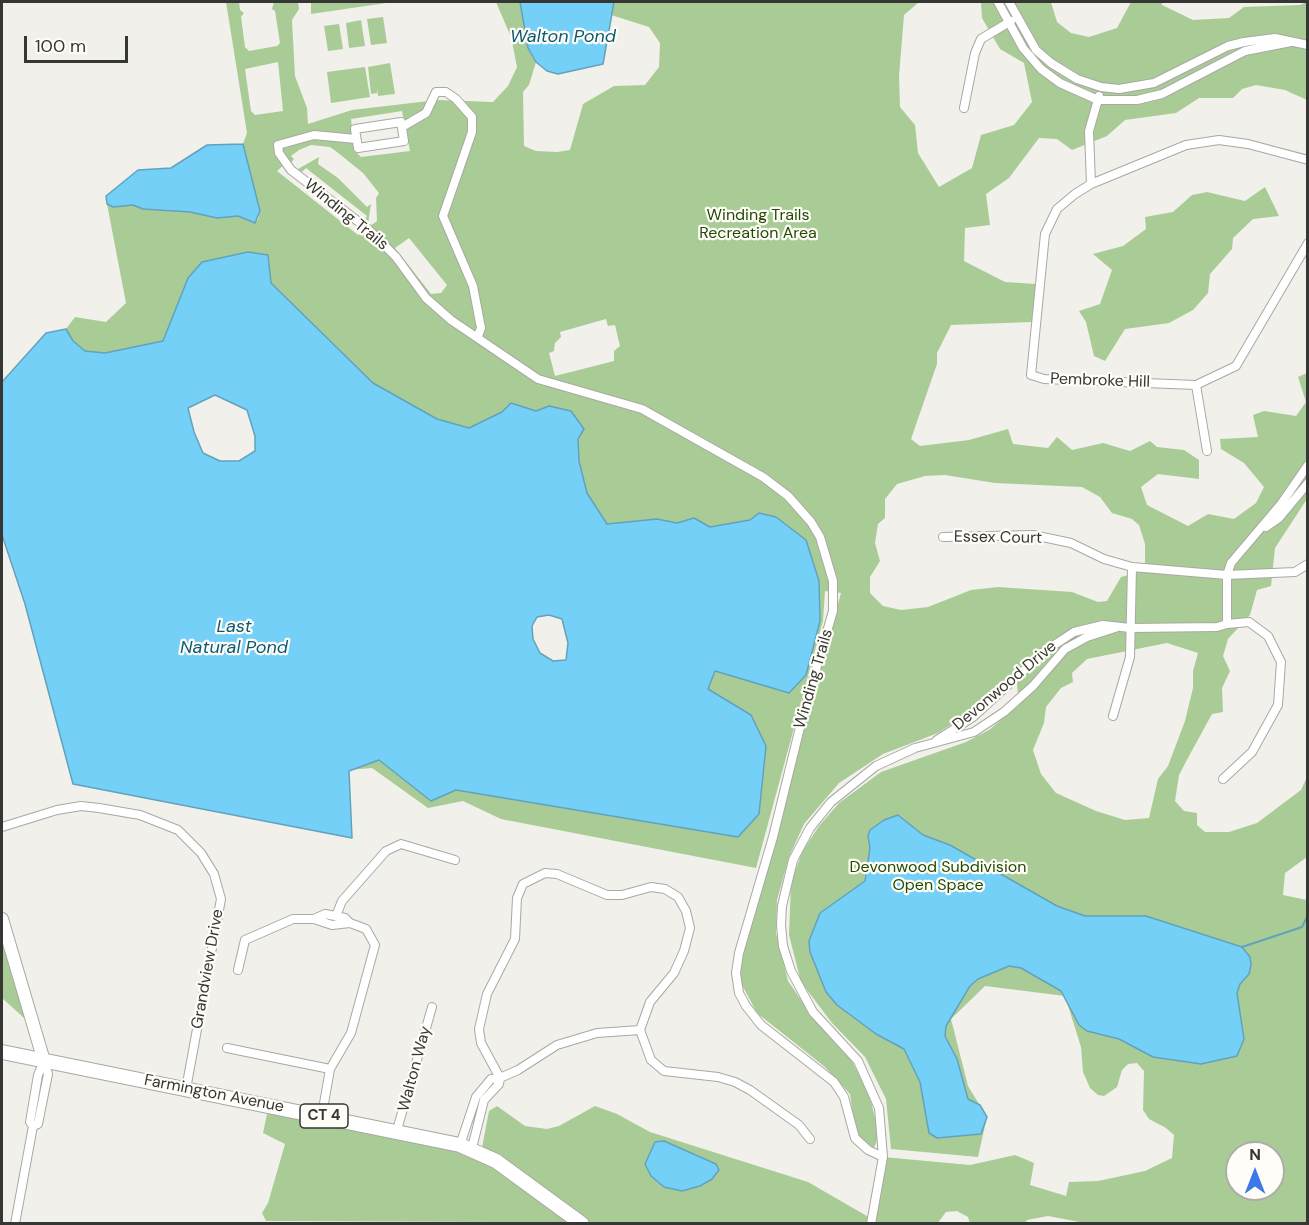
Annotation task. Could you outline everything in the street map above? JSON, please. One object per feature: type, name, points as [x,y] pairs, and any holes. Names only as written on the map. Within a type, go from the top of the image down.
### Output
[{"type":"main road","name":"Farmington Avenue","points":[[2,1052],[397,1130],[466,1146],[496,1161],[582,1224]]},
{"type":"street","points":[[998,2],[1007,23],[1023,48],[1041,69],[1060,84],[1098,100],[1137,100],[1162,94],[1245,51],[1291,42]]},
{"type":"street","points":[[1009,2],[1016,19],[1036,50],[1051,63],[1077,79],[1101,87],[1119,89],[1154,83],[1228,46],[1244,42],[1275,38],[1308,45]]},
{"type":"street","points":[[964,108],[975,53],[981,39],[1016,19]]},
{"type":"street","points":[[1091,184],[1089,132],[1101,87]]},
{"type":"street","name":"Winding Trails","points":[[478,336],[481,328],[473,286],[443,216],[472,132],[472,117],[456,99],[446,92],[436,92],[426,113],[402,127],[404,141],[358,148],[356,139],[314,135],[278,145],[279,153],[291,170],[368,229],[396,256],[426,298],[441,313],[538,379],[642,409],[763,477],[794,501],[820,537],[833,581],[833,610],[804,711],[773,837],[739,953],[736,974],[739,993],[746,1006],[770,1033],[796,1050],[834,1082],[844,1097],[855,1138],[868,1150],[883,1157]]},
{"type":"street","points":[[356,139],[355,129],[401,122],[402,127]]},
{"type":"street","name":"Pembroke Hill","points":[[1308,160],[1248,144],[1219,140],[1186,145],[1091,184],[1057,209],[1046,234],[1032,375],[1044,379],[1196,385],[1236,366],[1308,243]]},
{"type":"street","points":[[1196,385],[1207,451]]},
{"type":"street","points":[[1227,624],[1227,575],[1239,550],[1260,530],[1308,465]]},
{"type":"street","points":[[1260,530],[1279,518],[1308,483]]},
{"type":"street","name":"Essex Court","points":[[943,537],[1032,535],[1071,543],[1104,559],[1132,567],[1227,575],[1295,572],[1308,564]]},
{"type":"street","points":[[1113,716],[1130,657],[1132,567]]},
{"type":"street","name":"Devonwood Drive","points":[[932,743],[973,717],[1058,641],[1089,627],[1103,625],[1115,628],[1217,627],[1250,622],[1268,636],[1281,662],[1278,705],[1252,752],[1222,779]]},
{"type":"street","name":"Devonwood Drive","points":[[871,1224],[883,1157],[879,1108],[866,1075],[850,1050],[809,1006],[790,971],[783,946],[782,906],[793,860],[810,828],[831,802],[876,766],[932,743],[974,732],[1004,712],[1033,686],[1065,649],[1087,637],[1115,628]]},
{"type":"street","name":"Grandview Drive","points":[[2,827],[57,810],[81,806],[99,808],[140,815],[178,830],[201,853],[214,874],[221,899],[186,1089]]},
{"type":"street","points":[[336,916],[342,901],[386,851],[401,844],[455,860]]},
{"type":"street","points":[[501,1078],[481,1043],[479,1029],[481,1012],[487,994],[509,956],[515,939],[517,898],[523,884],[545,873],[557,874],[590,890],[608,895],[622,895],[651,887],[665,889],[678,897],[686,911],[690,928],[684,951],[674,973],[650,1002],[640,1030],[651,1060],[664,1071],[718,1077],[735,1082],[799,1125],[810,1139]]},
{"type":"street","points":[[315,919],[326,914],[345,918],[350,923],[366,929],[375,945],[351,1033],[330,1069],[322,1115]]},
{"type":"street","points":[[238,970],[245,940],[294,918],[315,919],[332,925],[350,923]]},
{"type":"street","points":[[2,919],[44,1061],[38,1074],[30,1122],[33,1126],[15,1224]]},
{"type":"street","name":"Walton Way","points":[[397,1130],[432,1007]]},
{"type":"street","points":[[466,1146],[482,1087],[491,1078],[501,1078],[567,1042],[597,1033],[640,1030]]},
{"type":"street","points":[[227,1048],[330,1069]]},
{"type":"green space","points":[[226,2],[239,2],[240,10],[244,13],[241,17],[245,47],[249,51],[277,46],[280,43],[275,11],[272,9],[274,2],[298,2],[299,9],[292,20],[295,76],[307,108],[308,124],[352,110],[437,100],[493,102],[508,86],[517,67],[511,37],[496,2],[520,2],[528,48],[536,62],[529,85],[523,92],[524,146],[536,151],[557,152],[570,150],[583,104],[614,86],[645,85],[659,67],[660,43],[649,27],[611,15],[603,64],[610,15],[614,2],[919,2],[904,15],[899,76],[900,107],[915,125],[918,153],[939,187],[972,168],[981,135],[1014,125],[1032,102],[1024,63],[1000,49],[982,18],[981,2],[1051,2],[1057,22],[1071,33],[1089,37],[1117,28],[1131,2],[1162,2],[1162,5],[1193,20],[1229,18],[1244,7],[1300,5],[1307,2],[1307,100],[1285,90],[1256,85],[1242,89],[1233,98],[1199,98],[1176,113],[1125,120],[1107,136],[1072,150],[1057,139],[1039,138],[1009,178],[986,194],[990,225],[965,228],[964,261],[1005,282],[1036,284],[1032,322],[951,325],[937,353],[937,364],[911,439],[920,446],[969,440],[1008,429],[1013,444],[1048,448],[1057,437],[1072,450],[1103,443],[1130,451],[1150,441],[1157,447],[1184,450],[1199,460],[1199,479],[1158,474],[1141,487],[1147,505],[1188,526],[1208,514],[1234,519],[1256,503],[1264,487],[1244,463],[1221,449],[1220,439],[1258,437],[1253,415],[1264,411],[1296,416],[1306,402],[1298,377],[1307,373],[1307,499],[1275,548],[1271,586],[1257,590],[1250,615],[1228,639],[1223,656],[1230,671],[1222,688],[1223,712],[1212,714],[1189,756],[1179,775],[1175,801],[1184,811],[1197,813],[1197,825],[1205,832],[1229,832],[1257,823],[1301,790],[1307,777],[1307,857],[1285,873],[1283,895],[1307,900],[1307,1223],[1090,1224],[1048,1216],[1027,1220],[1025,1223],[970,1224],[968,1217],[957,1211],[946,1212],[937,1224],[266,1221],[262,1213],[268,1203],[285,1144],[263,1133],[269,1105],[481,1153],[489,1111],[497,1106],[525,1126],[547,1129],[559,1126],[595,1106],[617,1114],[650,1132],[808,1182],[872,1219],[883,1157],[970,1165],[1015,1155],[1034,1163],[1030,1185],[1066,1196],[1069,1182],[1098,1181],[1145,1171],[1172,1158],[1174,1135],[1149,1119],[1143,1110],[1144,1071],[1137,1063],[1128,1064],[1122,1070],[1117,1087],[1104,1096],[1098,1095],[1090,1088],[1083,1072],[1081,1047],[1065,996],[985,986],[951,1019],[968,1086],[987,1117],[978,1157],[891,1149],[886,1099],[865,1057],[832,1023],[801,982],[789,935],[791,883],[802,852],[819,826],[839,803],[881,772],[966,742],[989,730],[1019,705],[1016,674],[977,708],[938,733],[883,754],[839,783],[804,824],[789,857],[777,900],[776,933],[788,981],[816,1022],[849,1056],[869,1093],[879,1135],[874,1148],[862,1140],[855,1129],[850,1094],[825,1067],[757,1013],[741,983],[739,970],[841,593],[825,591],[823,621],[756,868],[501,819],[463,801],[428,808],[372,768],[348,770],[379,760],[431,801],[455,790],[751,715],[708,690],[715,671],[789,693],[806,675],[820,621],[819,581],[750,520],[710,527],[694,518],[677,523],[657,519],[607,524],[587,493],[579,461],[578,439],[549,406],[536,411],[511,403],[502,412],[469,428],[437,419],[373,383],[271,283],[188,278],[164,341],[105,353],[85,351],[73,341],[66,329],[75,317],[106,322],[126,303],[107,204],[113,207],[133,205],[143,209],[190,212],[217,218],[238,216],[258,220],[260,211],[243,144],[247,133]],"holes":[[[278,62],[283,111],[255,115],[251,111],[245,69]],[[402,111],[410,151],[361,157],[355,151],[351,119]],[[311,145],[330,147],[363,173],[379,193],[376,198],[377,221],[358,235],[277,171],[287,162],[290,164],[294,159],[291,156]],[[409,238],[447,285],[441,293],[431,294],[395,248]],[[606,319],[608,326],[615,325],[620,346],[614,351],[614,361],[555,376],[549,353],[554,351],[555,343],[561,337],[560,332]],[[945,475],[995,483],[1082,487],[1100,497],[1112,513],[1132,519],[1139,525],[1145,544],[1145,563],[1139,572],[1121,577],[1107,601],[1098,602],[1072,592],[998,587],[971,590],[928,607],[901,610],[883,606],[870,593],[870,577],[880,561],[875,543],[878,524],[885,518],[885,499],[897,484],[925,476]],[[1167,643],[1198,653],[1185,721],[1168,766],[1158,779],[1149,818],[1125,820],[1096,811],[1056,793],[1041,774],[1033,750],[1044,723],[1046,707],[1061,688],[1073,682],[1072,673],[1087,659]]]},
{"type":"green space","points":[[311,2],[393,2],[311,14]]},
{"type":"green space","points":[[383,17],[387,43],[371,45],[367,19]]},
{"type":"green space","points":[[361,20],[365,46],[349,48],[346,23]]},
{"type":"green space","points":[[339,24],[343,49],[328,51],[324,26]]},
{"type":"green space","points":[[390,63],[395,94],[378,96],[377,88],[377,93],[371,94],[368,67]]},
{"type":"green space","points":[[365,67],[370,97],[331,103],[327,72]]},
{"type":"green space","points":[[319,157],[318,164],[338,178],[367,207],[371,204],[368,224],[364,222],[367,216],[306,168],[302,172],[298,169]]},
{"type":"green space","points":[[1265,187],[1279,216],[1253,219],[1233,238],[1232,249],[1210,274],[1208,293],[1193,310],[1169,323],[1125,329],[1105,361],[1094,356],[1086,322],[1079,311],[1100,304],[1112,270],[1093,254],[1123,246],[1146,229],[1145,217],[1173,212],[1192,195],[1207,192],[1245,201]]},
{"type":"green space","points":[[2,919],[34,1027],[2,998]]},
{"type":"water","name":"Walton Pond","points":[[520,2],[614,2],[603,64],[558,74],[547,71],[536,62],[528,48]]},
{"type":"water","points":[[243,144],[260,211],[255,223],[238,216],[217,218],[190,212],[143,209],[133,205],[113,207],[107,204],[106,196],[138,170],[171,168],[207,145]]},
{"type":"water","name":"Last Natural Pond","points":[[248,252],[268,255],[271,283],[373,383],[437,419],[469,428],[502,412],[511,403],[536,411],[549,406],[571,411],[584,429],[578,439],[579,461],[587,493],[607,524],[657,519],[677,523],[694,518],[710,527],[750,520],[759,513],[776,517],[806,540],[819,581],[820,621],[806,675],[789,693],[715,671],[708,689],[751,715],[766,746],[759,814],[738,837],[456,790],[431,801],[379,760],[349,771],[352,838],[73,784],[25,604],[2,535],[2,382],[46,333],[66,329],[73,341],[85,351],[105,353],[163,341],[188,278],[202,262]],"holes":[[[215,395],[247,410],[255,436],[255,451],[239,461],[220,461],[203,453],[194,432],[188,408]],[[549,615],[562,619],[568,643],[566,660],[553,661],[540,653],[533,639],[532,626],[537,617]]]},
{"type":"water","points":[[898,815],[923,835],[950,845],[1057,906],[1085,916],[1146,916],[1242,947],[1250,957],[1251,965],[1249,974],[1240,984],[1237,993],[1244,1039],[1237,1056],[1201,1064],[1153,1057],[1119,1039],[1087,1031],[1079,1025],[1061,991],[1021,968],[1009,966],[978,979],[970,986],[946,1026],[945,1036],[957,1059],[968,1099],[980,1105],[987,1117],[981,1134],[937,1138],[929,1133],[920,1082],[904,1049],[876,1034],[837,1005],[826,992],[810,952],[809,941],[820,913],[865,881],[870,830],[884,820]]},
{"type":"water","points":[[664,1141],[716,1164],[719,1170],[712,1179],[700,1186],[682,1191],[664,1187],[651,1176],[645,1164],[655,1142]]},
{"type":"waterway","points":[[1242,947],[1302,927],[1308,915]]},
{"type":"park label","name":"Winding Trails Recreation Area","points":[[758,225]]},
{"type":"park label","name":"Devonwood Subdivision Open Space","points":[[938,877]]}]
